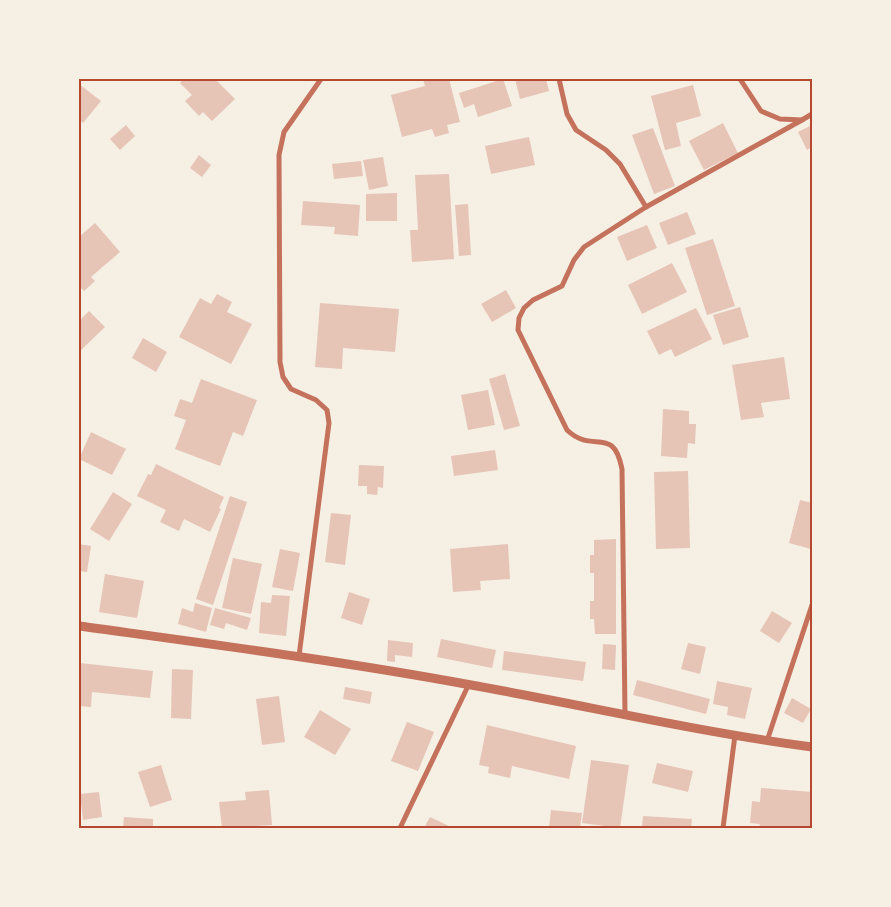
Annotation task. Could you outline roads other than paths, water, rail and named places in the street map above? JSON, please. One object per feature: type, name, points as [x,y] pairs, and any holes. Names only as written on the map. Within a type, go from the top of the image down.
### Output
[{"type":"street","points":[[300,656],[329,423],[327,410],[316,400],[292,388],[283,377],[280,362],[279,156],[284,132],[321,79]]},
{"type":"street","points":[[559,79],[567,114],[576,130],[606,150],[620,164],[646,207]]},
{"type":"street","points":[[740,79],[761,111],[780,120],[802,120]]},
{"type":"street","points":[[625,714],[622,469],[620,456],[616,448],[610,444],[584,441],[574,437],[567,430],[518,330],[519,318],[524,308],[533,300],[562,286],[574,260],[584,246],[646,207],[812,114]]},
{"type":"street","points":[[767,741],[812,605]]},
{"type":"street","points":[[79,626],[300,656],[469,684],[735,736],[812,747]]},
{"type":"street","points":[[400,828],[469,684]]},
{"type":"street","points":[[723,828],[735,736]]}]
